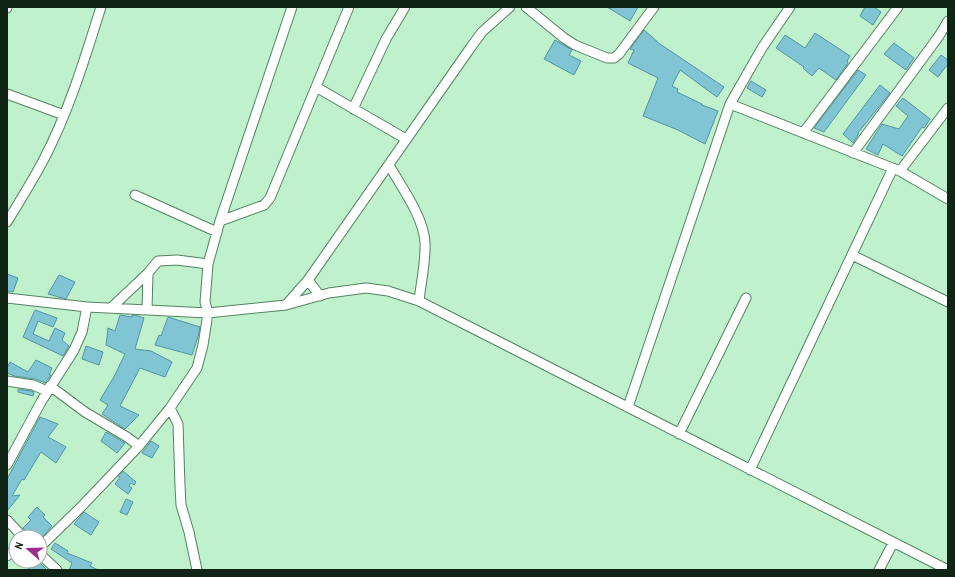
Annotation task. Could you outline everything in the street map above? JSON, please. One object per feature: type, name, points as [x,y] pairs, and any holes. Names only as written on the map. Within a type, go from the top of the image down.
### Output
[{"type":"street","points":[[7,222],[45,157],[64,115],[84,62],[101,7]]},
{"type":"street","points":[[48,538],[80,508],[139,446],[170,408],[197,368],[203,345],[208,313],[205,302],[208,264],[220,221],[292,7]]},
{"type":"street","points":[[220,221],[264,205],[270,198],[349,7]]},
{"type":"street","points":[[353,109],[386,39],[405,7]]},
{"type":"street","points":[[286,306],[308,280],[470,47],[482,32],[510,7]]},
{"type":"street","points":[[526,7],[564,38],[575,45],[607,58],[614,58],[619,54],[654,7]]},
{"type":"street","points":[[628,407],[730,104],[762,48],[790,7]]},
{"type":"street","points":[[803,133],[898,7]]},
{"type":"street","points":[[853,153],[939,36],[948,21]]},
{"type":"street","points":[[316,87],[406,139]]},
{"type":"street","points":[[7,94],[64,115]]},
{"type":"street","points":[[730,104],[896,170],[948,199]]},
{"type":"street","points":[[750,470],[852,255],[896,170],[948,108]]},
{"type":"street","points":[[389,164],[422,228],[425,242],[425,256],[419,301]]},
{"type":"street","points":[[135,195],[217,232]]},
{"type":"street","points":[[852,255],[948,302]]},
{"type":"street","points":[[112,307],[148,273],[158,261],[177,260],[208,264]]},
{"type":"street","points":[[147,310],[148,273]]},
{"type":"street","points":[[308,280],[320,296]]},
{"type":"street","points":[[7,298],[87,307],[112,307],[208,313],[286,306],[320,296],[366,288],[388,291],[419,301],[948,570]]},
{"type":"street","points":[[679,434],[746,298]]},
{"type":"street","points":[[7,465],[48,389],[74,350],[82,332],[87,307]]},
{"type":"street","points":[[7,381],[34,385],[48,389],[127,437],[139,446]]},
{"type":"street","points":[[170,408],[178,424],[181,505],[189,532],[196,570]]},
{"type":"street","points":[[7,520],[15,529]]},
{"type":"street","points":[[879,570],[893,543]]},
{"type":"street","points":[[48,562],[57,570]]},
{"type":"building","points":[[607,7],[638,7],[630,21]]},
{"type":"building","points":[[865,7],[874,7],[881,12],[873,25],[860,16]]},
{"type":"building","points":[[644,30],[660,44],[724,87],[717,97],[680,70],[672,86],[678,89],[677,92],[702,105],[718,111],[705,144],[678,130],[643,116],[658,78],[628,63],[634,50],[630,49]]},
{"type":"building","points":[[815,33],[850,56],[847,61],[848,63],[836,80],[819,68],[812,76],[803,68],[804,67],[776,48],[785,35],[805,48]]},
{"type":"building","points":[[555,40],[572,50],[569,55],[581,61],[574,75],[544,59]]},
{"type":"building","points":[[894,43],[914,58],[906,70],[884,54]]},
{"type":"building","points":[[941,55],[948,60],[948,64],[938,77],[929,70]]},
{"type":"building","points":[[858,70],[866,75],[824,132],[814,128]]},
{"type":"building","points":[[751,81],[766,90],[762,97],[747,88]]},
{"type":"building","points":[[880,85],[890,93],[858,133],[853,143],[843,134]]},
{"type":"building","points":[[903,98],[930,119],[924,128],[922,127],[902,156],[883,144],[878,155],[866,149],[882,124],[899,129],[908,116],[896,106]]},
{"type":"building","points":[[7,274],[18,278],[13,292],[7,291]]},
{"type":"building","points":[[59,275],[75,282],[66,299],[48,294]]},
{"type":"building","points":[[35,310],[57,318],[53,327],[38,321],[33,334],[49,341],[55,328],[65,333],[62,340],[69,346],[63,356],[23,337]]},
{"type":"building","points":[[120,315],[132,317],[132,315],[144,318],[135,349],[151,351],[172,362],[165,377],[140,368],[120,406],[139,415],[125,429],[102,414],[108,405],[100,400],[115,375],[125,354],[106,345],[108,328],[115,331]]},
{"type":"building","points":[[168,317],[200,327],[192,355],[155,345],[159,335],[161,336]]},
{"type":"building","points":[[86,346],[103,352],[99,365],[82,359]]},
{"type":"building","points":[[36,360],[52,368],[49,375],[51,375],[45,383],[35,379],[14,376],[7,373],[7,368],[10,362],[28,372]]},
{"type":"building","points":[[18,389],[34,392],[33,396],[18,392]]},
{"type":"building","points":[[40,417],[58,424],[48,437],[66,447],[56,463],[41,452],[24,480],[22,479],[12,496],[20,495],[7,511],[7,479]]},
{"type":"building","points":[[106,432],[125,443],[117,453],[101,441]]},
{"type":"building","points":[[151,441],[159,446],[152,458],[142,453]]},
{"type":"building","points":[[123,471],[136,482],[134,485],[131,483],[129,486],[132,488],[128,494],[115,484],[120,477],[118,476]]},
{"type":"building","points":[[126,499],[133,502],[127,515],[120,512]]},
{"type":"building","points":[[37,507],[45,515],[43,517],[52,526],[48,530],[48,529],[24,529],[23,528],[31,520],[28,517]]},
{"type":"building","points":[[84,512],[99,522],[91,535],[74,524]]},
{"type":"building","points":[[55,543],[68,551],[67,553],[92,563],[90,566],[98,570],[69,570],[72,563],[51,549]]},
{"type":"building","points":[[29,569],[47,570],[30,570]]}]
